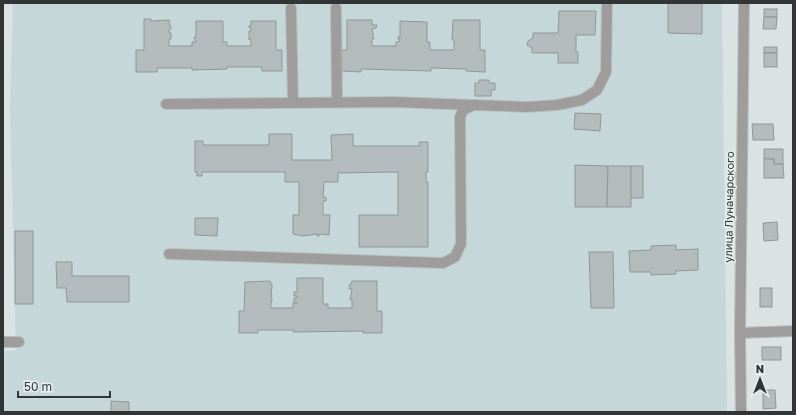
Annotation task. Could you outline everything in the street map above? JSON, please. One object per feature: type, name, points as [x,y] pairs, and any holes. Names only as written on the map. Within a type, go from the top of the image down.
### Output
[{"type":"street","points":[[166,104],[395,102],[527,107],[557,105],[582,100],[597,90],[606,72],[607,3]]},
{"type":"street","name":"улица Луначарского","points":[[741,412],[740,333],[744,3]]},
{"type":"street","points":[[291,8],[293,103]]},
{"type":"street","points":[[336,8],[337,102]]},
{"type":"street","points":[[169,254],[443,263],[455,257],[461,244],[460,117],[463,110],[474,105]]},
{"type":"street","points":[[740,333],[793,331]]},
{"type":"street","points":[[3,342],[19,342]]},
{"type":"shaded area","points":[[13,3],[722,3],[727,412],[3,412],[3,351],[16,350],[10,107]]},
{"type":"building","points":[[668,3],[702,3],[702,34],[668,33]]},
{"type":"building","points":[[764,9],[777,9],[777,17],[764,17]]},
{"type":"building","points":[[559,11],[596,11],[595,35],[576,35],[576,52],[578,52],[578,63],[558,63],[558,53],[532,53],[532,48],[527,45],[528,41],[533,38],[533,33],[558,33]]},
{"type":"building","points":[[764,17],[777,17],[776,29],[763,29]]},
{"type":"building","points":[[144,19],[151,19],[151,21],[169,20],[171,26],[169,32],[171,33],[171,39],[169,39],[169,46],[192,46],[192,42],[196,42],[194,37],[196,37],[196,21],[223,21],[223,42],[227,42],[227,46],[251,46],[249,31],[251,31],[251,27],[249,28],[249,26],[251,25],[251,21],[276,21],[276,50],[282,50],[282,71],[262,71],[262,67],[227,67],[227,69],[192,70],[192,68],[157,68],[157,72],[136,72],[136,50],[144,50]]},
{"type":"building","points":[[347,20],[372,20],[372,25],[377,25],[376,28],[372,29],[374,39],[372,39],[372,46],[396,46],[396,42],[399,42],[400,39],[398,39],[398,37],[400,37],[400,21],[427,22],[427,42],[430,42],[430,50],[454,50],[454,40],[452,40],[453,20],[480,20],[480,50],[485,50],[485,72],[466,71],[466,69],[431,68],[431,71],[361,69],[361,72],[342,71],[342,50],[347,50]]},
{"type":"building","points":[[764,47],[777,47],[777,53],[764,53]]},
{"type":"building","points":[[764,53],[777,53],[777,67],[764,67]]},
{"type":"building","points":[[479,80],[489,80],[489,83],[495,83],[495,90],[491,90],[491,96],[475,96],[475,83],[479,83]]},
{"type":"building","points":[[575,113],[601,114],[600,131],[574,129]]},
{"type":"building","points":[[752,124],[773,124],[774,140],[753,140]]},
{"type":"building","points":[[269,134],[292,134],[292,160],[332,160],[331,135],[353,134],[353,146],[420,146],[419,142],[428,142],[428,172],[426,172],[426,182],[428,182],[428,247],[359,247],[359,215],[398,215],[398,172],[338,173],[338,182],[324,182],[323,197],[326,197],[326,201],[323,201],[323,215],[330,215],[329,235],[319,234],[319,236],[317,236],[317,234],[303,236],[293,234],[293,215],[299,215],[299,182],[285,182],[285,172],[202,172],[202,176],[197,176],[197,172],[195,172],[195,141],[203,141],[203,145],[269,145]]},
{"type":"building","points":[[764,149],[783,149],[783,164],[774,164],[774,159],[764,159]]},
{"type":"building","points":[[764,159],[774,159],[774,164],[783,164],[784,178],[764,178]]},
{"type":"building","points":[[575,165],[608,166],[607,207],[575,207]]},
{"type":"building","points":[[608,166],[631,166],[631,207],[607,207]]},
{"type":"building","points":[[631,166],[643,166],[643,198],[631,198]]},
{"type":"building","points":[[728,173],[735,173],[735,179],[728,179]]},
{"type":"building","points":[[195,218],[218,218],[217,236],[195,235]]},
{"type":"building","points":[[777,222],[778,240],[764,241],[763,223]]},
{"type":"building","points":[[15,231],[33,231],[33,304],[15,304]]},
{"type":"building","points":[[676,245],[676,250],[698,249],[698,270],[676,271],[676,274],[651,275],[651,272],[630,272],[629,251],[651,250],[651,246]]},
{"type":"building","points":[[589,252],[613,252],[614,308],[591,308]]},
{"type":"building","points":[[56,262],[72,262],[72,276],[129,276],[129,302],[67,302],[66,288],[57,288]]},
{"type":"building","points":[[297,278],[323,278],[323,304],[328,304],[328,308],[352,308],[352,300],[350,300],[352,289],[349,289],[352,281],[377,281],[377,311],[382,311],[382,333],[363,333],[363,331],[293,332],[293,330],[258,330],[258,333],[239,333],[239,311],[244,311],[245,282],[270,281],[272,284],[271,308],[293,308],[293,303],[297,303],[294,302],[294,298],[297,298],[297,296],[294,296],[294,292],[297,292]]},
{"type":"building","points":[[760,288],[772,288],[772,307],[760,307]]},
{"type":"building","points":[[762,347],[781,347],[781,360],[762,360]]},
{"type":"building","points":[[763,390],[775,390],[776,408],[763,409]]},
{"type":"building","points":[[111,401],[129,402],[129,412],[111,412]]}]
